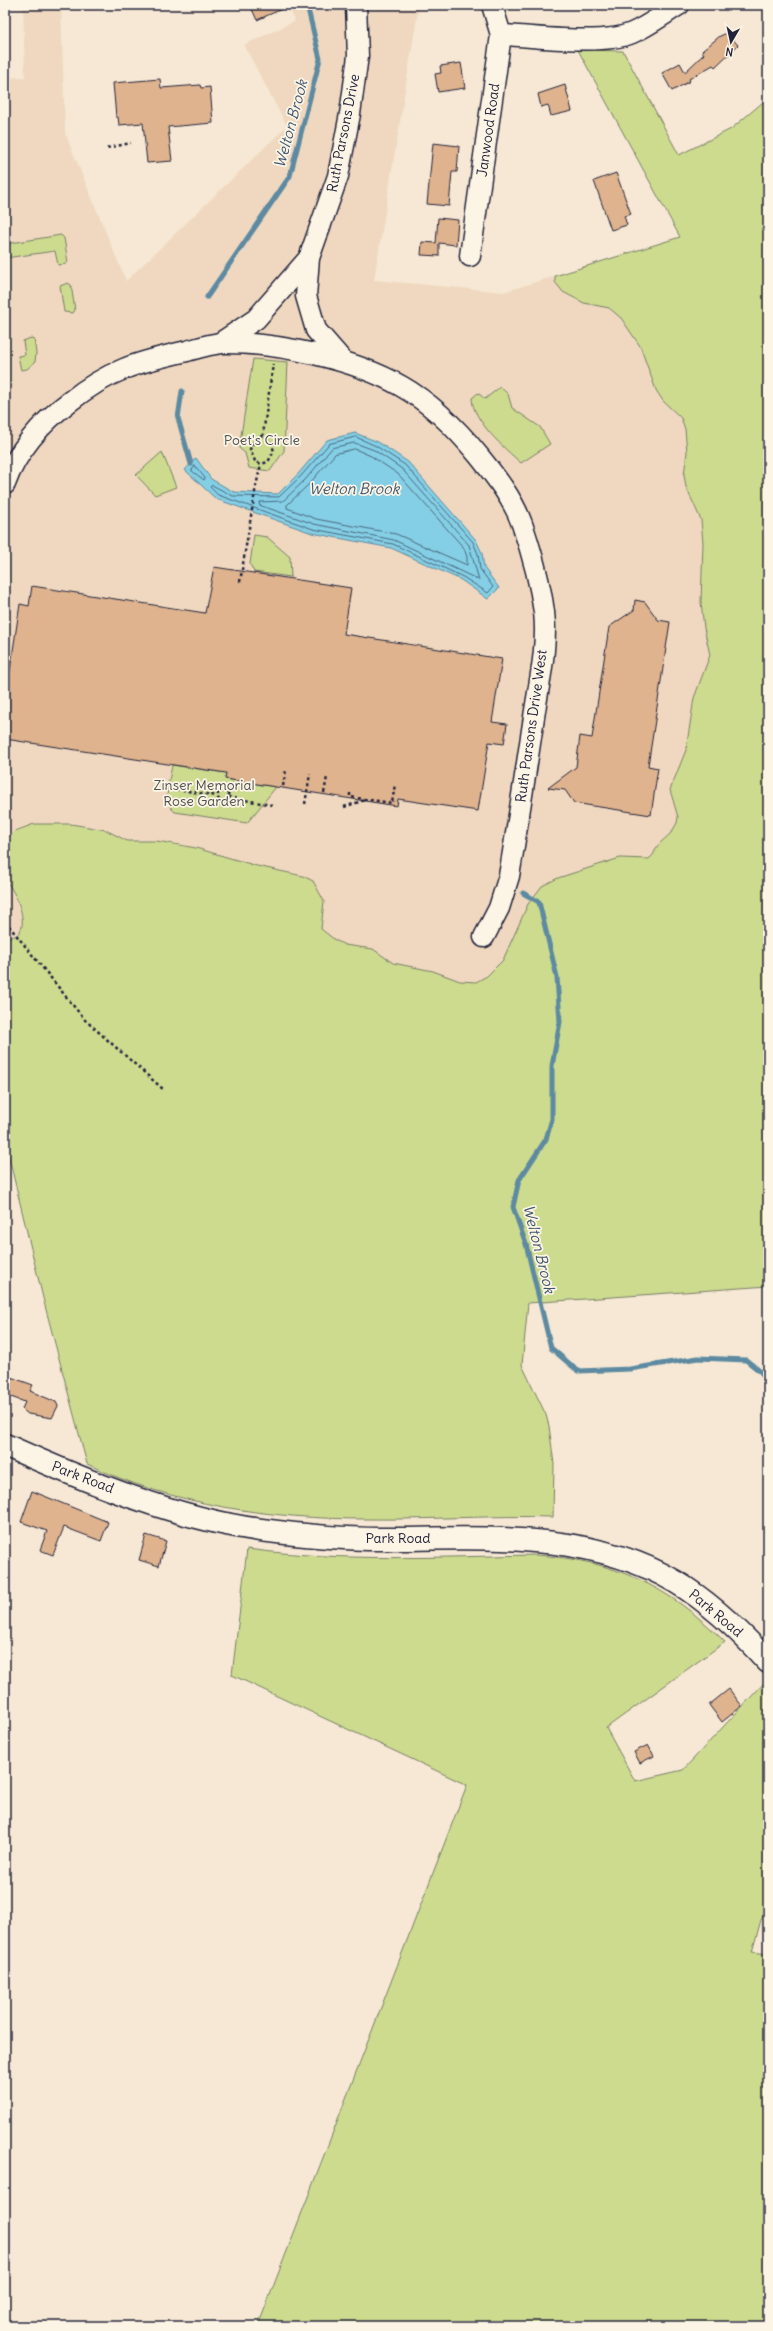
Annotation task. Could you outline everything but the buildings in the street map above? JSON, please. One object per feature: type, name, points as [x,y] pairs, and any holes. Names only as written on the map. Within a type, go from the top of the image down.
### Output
[{"type":"main road","name":"Park Road","points":[[5,1445],[69,1474],[147,1501],[215,1521],[259,1530],[378,1539],[504,1537],[615,1555],[675,1581],[702,1599],[743,1634],[768,1662]]},
{"type":"street","name":"Ruth Parsons Drive","points":[[343,361],[316,330],[306,296],[309,258],[338,176],[350,114],[358,56],[356,5]]},
{"type":"street","name":"Janwood Road","points":[[470,256],[501,35],[492,5]]},
{"type":"street","points":[[501,35],[596,39],[631,33],[679,5]]},
{"type":"street","name":"Ruth Parsons Drive","points":[[220,343],[256,318],[309,258]]},
{"type":"street","points":[[5,484],[8,474],[31,440],[50,417],[99,379],[147,360],[220,343]]},
{"type":"street","name":"Ruth Parsons Drive West","points":[[220,343],[275,347],[343,361],[370,370],[402,387],[427,404],[465,439],[498,479],[521,522],[536,567],[544,614],[542,666],[509,876],[500,908],[484,937]]},
{"type":"path","points":[[107,148],[131,143]]},
{"type":"path","points":[[263,435],[271,442],[274,451],[268,462],[261,464],[255,461],[250,449],[254,441],[263,435],[275,347]]},
{"type":"path","points":[[240,582],[261,464]]},
{"type":"path","points":[[283,786],[286,770]]},
{"type":"path","points":[[305,804],[310,774]]},
{"type":"path","points":[[324,792],[327,777]]},
{"type":"path","points":[[350,793],[350,797],[392,803],[395,784]]},
{"type":"path","points":[[164,787],[217,796],[221,801],[226,800],[228,797],[272,805]]},
{"type":"path","points":[[217,796],[218,792],[224,790],[228,793],[228,797]]},
{"type":"path","points":[[344,807],[367,799]]},
{"type":"path","points":[[5,921],[84,1019],[164,1090]]},
{"type":"shaded area","points":[[23,5],[61,5],[65,133],[126,281],[287,126],[244,45],[295,21],[288,5],[419,5],[374,280],[504,292],[555,276],[555,282],[573,298],[609,308],[621,318],[640,346],[652,379],[672,410],[681,418],[685,429],[687,452],[684,475],[686,487],[701,520],[703,543],[701,602],[704,628],[710,655],[694,698],[686,750],[670,790],[678,818],[677,823],[671,833],[649,859],[620,858],[569,875],[535,894],[503,960],[482,980],[471,983],[460,981],[427,970],[393,963],[373,949],[345,945],[334,940],[321,929],[324,901],[319,891],[308,879],[298,874],[264,868],[196,848],[168,843],[127,841],[106,830],[71,824],[34,824],[17,829],[9,837],[5,856],[5,78],[25,77]]},
{"type":"shaded area","points":[[5,880],[14,892],[23,921],[21,930],[12,937],[5,937]]},
{"type":"green space","points":[[578,50],[623,51],[679,155],[731,129],[768,98],[768,1286],[528,1303],[522,1365],[546,1415],[549,1426],[554,1464],[553,1517],[389,1519],[294,1516],[223,1507],[154,1490],[87,1464],[44,1302],[5,1141],[5,937],[15,936],[20,931],[22,923],[22,914],[19,904],[15,894],[5,880],[6,845],[9,837],[15,831],[34,824],[71,824],[106,830],[127,841],[157,841],[196,848],[257,866],[303,876],[313,881],[324,901],[321,929],[335,940],[345,945],[373,949],[393,963],[433,971],[460,981],[476,982],[487,976],[503,960],[528,904],[542,886],[558,878],[620,858],[649,859],[653,855],[658,845],[671,833],[677,823],[678,817],[670,790],[686,750],[694,698],[710,655],[704,628],[701,602],[703,543],[701,520],[686,487],[684,475],[687,452],[685,429],[681,418],[663,401],[656,390],[640,346],[621,318],[609,308],[584,303],[563,292],[555,282],[555,276],[680,237]]},
{"type":"green space","points":[[61,235],[64,238],[68,262],[66,264],[58,265],[55,251],[5,258],[5,244]]},
{"type":"green space","points":[[68,283],[71,285],[75,310],[73,313],[64,312],[60,286]]},
{"type":"green space","points":[[31,338],[34,339],[36,353],[35,362],[27,369],[21,370],[18,356],[25,355],[23,341]]},
{"type":"green space","name":"Poet's Circle","points":[[253,359],[288,362],[284,451],[270,471],[249,468],[245,453],[239,448]]},
{"type":"green space","points":[[500,387],[508,394],[512,408],[540,427],[550,444],[521,463],[490,434],[473,407],[472,398],[478,393],[485,399]]},
{"type":"green space","points":[[162,452],[176,487],[155,495],[136,475]]},
{"type":"green space","points":[[254,535],[267,537],[290,557],[291,577],[254,572],[250,564]]},
{"type":"green space","name":"Zinser Memorial Rose Garden","points":[[172,765],[226,773],[226,779],[276,787],[247,823],[175,812],[168,802],[167,796]]},
{"type":"green space","points":[[247,1549],[319,1556],[391,1558],[535,1555],[564,1558],[615,1570],[639,1579],[661,1591],[683,1605],[725,1642],[606,1728],[635,1781],[683,1770],[765,1682],[768,1685],[768,1906],[761,1920],[752,1952],[768,1954],[768,2326],[258,2326],[467,1785],[232,1675]]},
{"type":"water","name":"Welton Brook","points":[[355,433],[378,442],[408,462],[476,540],[482,553],[484,568],[499,588],[488,599],[461,580],[391,548],[312,533],[216,499],[185,470],[196,458],[211,479],[234,492],[278,494],[298,474],[327,440]]},
{"type":"waterway","name":"Welton Brook","points":[[207,297],[290,176],[320,59],[307,5]]},
{"type":"waterway","name":"Welton Brook","points":[[182,391],[178,418],[191,464]]},
{"type":"waterway","name":"Welton Brook","points":[[523,893],[539,902],[557,977],[560,1022],[552,1066],[552,1119],[546,1139],[519,1180],[513,1207],[526,1244],[551,1348],[578,1371],[630,1369],[698,1358],[746,1360],[761,1372],[768,1382]]}]
